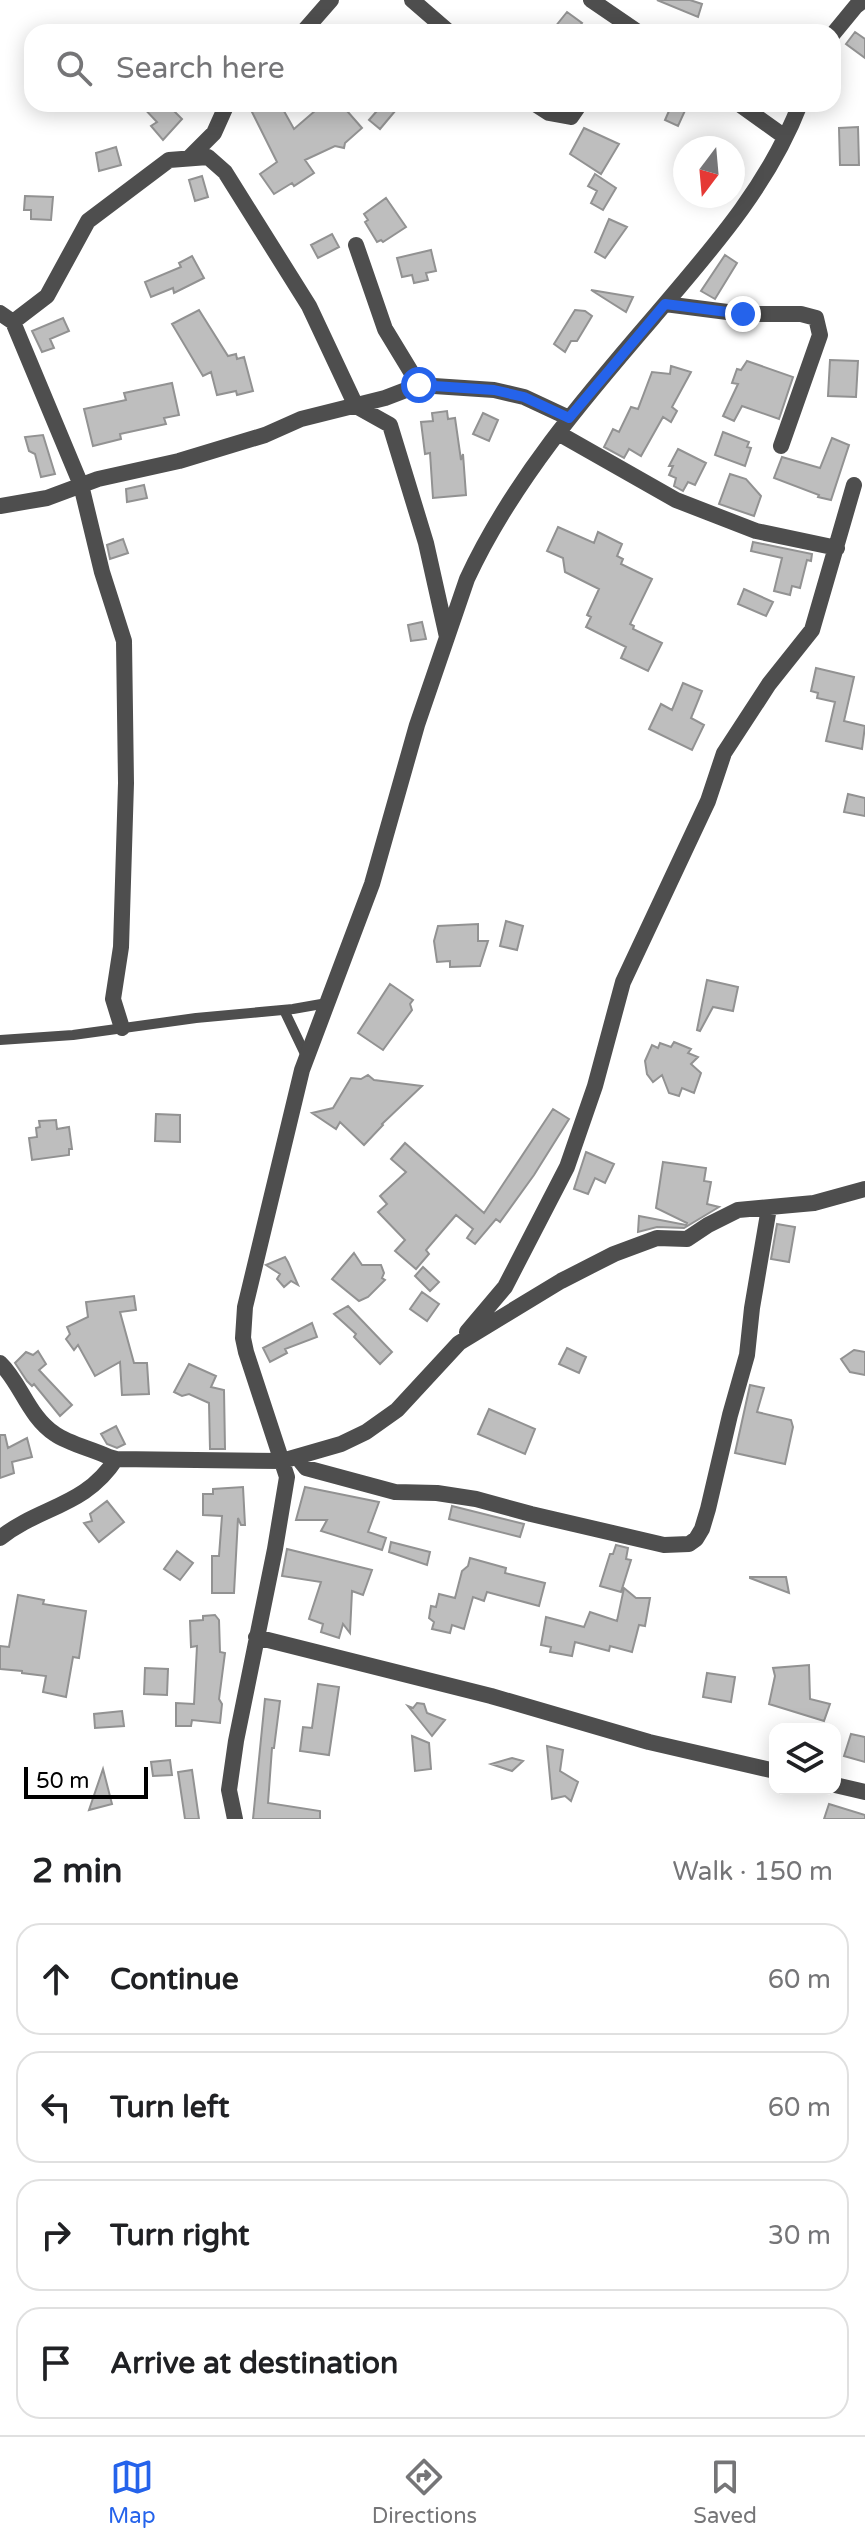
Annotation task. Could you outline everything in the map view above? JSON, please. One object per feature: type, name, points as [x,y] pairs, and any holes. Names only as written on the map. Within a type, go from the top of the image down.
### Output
[{"type":"street","points":[[310,24],[331,0]]},
{"type":"street","points":[[412,0],[440,24]]},
{"type":"street","points":[[591,0],[622,24]]},
{"type":"street","points":[[841,24],[864,0]]},
{"type":"street","points":[[189,158],[214,133],[223,112]]},
{"type":"street","points":[[547,112],[571,117],[574,112]]},
{"type":"street","points":[[750,112],[785,137]]},
{"type":"street","points":[[235,1819],[229,1790],[236,1741],[290,1459],[243,1338],[245,1307],[277,1168],[307,1058],[372,884],[417,725],[467,579],[480,552],[511,499],[569,418],[735,222],[796,112]]},
{"type":"street","points":[[122,1028],[113,999],[121,947],[126,783],[124,641],[102,572],[81,485],[7,318],[47,296],[88,221],[169,160],[208,157],[225,172],[309,306],[356,406],[390,425],[426,543],[447,639]]},
{"type":"street","points":[[356,245],[385,329],[419,385]]},
{"type":"street","points":[[665,304],[743,314],[801,314],[816,318],[820,335],[781,446]]},
{"type":"street","points":[[0,506],[47,498],[98,479],[192,458],[265,435],[301,419],[385,398],[419,385],[494,390],[524,397],[569,418]]},
{"type":"street","points":[[558,433],[676,500],[756,531],[837,548]]},
{"type":"street","points":[[0,1363],[27,1405],[55,1435],[116,1459],[290,1459],[341,1444],[366,1432],[397,1410],[505,1287],[567,1167],[595,1086],[623,982],[708,801],[724,753],[769,684],[812,630],[854,485]]},
{"type":"street","points":[[459,1343],[561,1281],[614,1254],[657,1238],[687,1239],[738,1210],[814,1203],[865,1189]]},
{"type":"street","points":[[290,1459],[306,1468],[395,1492],[437,1493],[476,1499],[664,1545],[689,1544],[696,1539],[705,1519],[747,1355],[769,1208]]},
{"type":"street","points":[[0,1538],[13,1528],[67,1503],[87,1490],[105,1477],[116,1459]]},
{"type":"street","points":[[256,1637],[491,1696],[649,1742],[769,1770]]},
{"type":"street","points":[[841,1786],[865,1792]]},
{"type":"lane","points":[[0,1040],[73,1035],[327,1003]]},
{"type":"lane","points":[[284,1010],[307,1058]]},
{"type":"building","points":[[657,0],[690,0],[702,4],[698,17]]},
{"type":"building","points":[[567,12],[582,23],[581,24],[557,24]]},
{"type":"building","points":[[855,32],[865,39],[865,58],[846,44]]},
{"type":"building","points":[[148,112],[175,112],[182,119],[163,140],[151,126],[157,122]]},
{"type":"building","points":[[252,112],[284,112],[294,129],[314,112],[348,112],[362,128],[345,143],[344,148],[335,146],[305,160],[314,173],[274,194],[260,174],[277,162]]},
{"type":"building","points":[[376,112],[394,112],[380,129],[369,120]]},
{"type":"building","points":[[668,112],[684,112],[678,126],[665,120]]},
{"type":"building","points":[[858,127],[859,165],[840,165],[839,128]]},
{"type":"building","points":[[584,128],[619,144],[601,174],[570,154]]},
{"type":"building","points":[[116,147],[121,165],[99,171],[96,153]]},
{"type":"building","points":[[595,174],[616,188],[603,210],[591,203],[597,191],[588,186]]},
{"type":"building","points":[[202,176],[208,197],[195,201],[189,180]]},
{"type":"building","points":[[25,196],[53,197],[51,220],[31,219],[31,210],[24,210]]},
{"type":"building","points":[[386,198],[406,227],[383,242],[377,242],[365,222],[368,220],[364,214]]},
{"type":"building","points":[[609,219],[627,227],[605,258],[595,252]]},
{"type":"building","points":[[332,234],[339,247],[318,258],[311,245]]},
{"type":"building","points":[[431,250],[436,271],[426,273],[428,280],[414,283],[412,275],[402,277],[397,258]]},
{"type":"building","points":[[725,255],[737,263],[715,299],[701,291]]},
{"type":"building","points":[[192,256],[204,278],[174,293],[173,288],[151,297],[145,282],[181,267],[179,263]]},
{"type":"building","points":[[591,290],[633,297],[626,312]]},
{"type":"building","points":[[199,310],[228,356],[236,354],[237,359],[244,357],[253,391],[217,395],[211,372],[203,376],[172,324]]},
{"type":"building","points":[[575,310],[592,316],[577,341],[571,341],[565,352],[554,344]]},
{"type":"building","points":[[63,318],[69,331],[50,339],[54,348],[42,352],[32,331]]},
{"type":"building","points":[[830,360],[858,361],[856,397],[828,396]]},
{"type":"building","points":[[747,361],[793,377],[779,419],[742,406],[734,421],[723,416],[738,384],[732,383],[737,369],[741,370]]},
{"type":"building","points":[[671,366],[691,372],[672,407],[677,411],[671,422],[663,417],[641,456],[629,449],[624,458],[604,447],[613,429],[619,432],[631,407],[638,409],[652,372],[670,374]]},
{"type":"building","points":[[172,383],[179,415],[164,418],[166,424],[120,434],[121,439],[93,446],[84,409],[126,400],[124,393]]},
{"type":"building","points":[[447,411],[448,419],[455,418],[461,460],[463,454],[466,495],[433,498],[430,453],[425,454],[421,422],[433,421],[432,413]]},
{"type":"building","points":[[483,413],[498,420],[489,441],[473,434]]},
{"type":"building","points":[[723,432],[749,442],[747,447],[751,448],[745,466],[715,455]]},
{"type":"building","points":[[43,435],[55,474],[41,477],[35,454],[29,451],[25,437]]},
{"type":"building","points":[[832,438],[849,445],[831,500],[774,478],[782,457],[820,468]]},
{"type":"building","points":[[678,449],[706,463],[695,485],[688,482],[683,491],[674,486],[676,478],[669,475],[673,466],[669,466]]},
{"type":"building","points":[[730,474],[746,479],[761,496],[754,516],[719,504]]},
{"type":"building","points":[[144,485],[147,498],[127,502],[126,489]]},
{"type":"building","points":[[558,527],[594,543],[598,532],[622,544],[617,556],[623,559],[621,564],[652,579],[630,624],[634,626],[633,629],[662,643],[648,671],[621,658],[626,647],[586,627],[591,617],[587,615],[599,589],[565,572],[563,558],[547,551]]},
{"type":"building","points":[[123,539],[128,553],[110,559],[107,545]]},
{"type":"building","points":[[753,542],[812,554],[811,561],[807,560],[800,588],[792,586],[790,595],[774,591],[782,558],[751,551]]},
{"type":"building","points":[[744,589],[773,602],[766,616],[738,604]]},
{"type":"building","points":[[422,622],[426,639],[411,641],[408,625]]},
{"type":"building","points":[[816,668],[854,677],[844,721],[865,726],[862,749],[826,741],[835,702],[817,698],[818,693],[811,691]]},
{"type":"building","points":[[683,683],[702,691],[691,718],[704,725],[692,750],[649,729],[661,704],[672,710]]},
{"type":"building","points":[[848,794],[865,798],[865,816],[844,812]]},
{"type":"building","points":[[506,921],[523,926],[517,950],[500,946]]},
{"type":"building","points":[[478,924],[478,941],[488,941],[480,966],[450,967],[450,961],[437,962],[434,941],[438,926]]},
{"type":"building","points":[[707,980],[738,987],[733,1011],[713,1007],[700,1031],[697,1030]]},
{"type":"building","points":[[390,984],[413,1000],[410,1004],[412,1010],[383,1050],[358,1033]]},
{"type":"building","points":[[674,1042],[691,1049],[688,1053],[698,1057],[691,1064],[701,1073],[694,1093],[682,1088],[679,1096],[669,1093],[662,1075],[653,1082],[647,1074],[645,1061],[652,1045],[658,1048],[660,1043],[671,1047]]},
{"type":"building","points":[[368,1075],[374,1080],[422,1086],[364,1145],[340,1122],[336,1129],[312,1113],[333,1108],[351,1078],[361,1079]]},
{"type":"building","points":[[553,1109],[569,1119],[500,1222],[496,1219],[475,1244],[467,1238],[473,1229],[456,1215],[426,1250],[429,1254],[416,1269],[395,1251],[405,1240],[378,1212],[387,1204],[380,1196],[406,1172],[391,1159],[405,1143],[484,1213]]},
{"type":"building","points":[[156,1114],[180,1115],[180,1142],[155,1141]]},
{"type":"building","points":[[56,1120],[57,1129],[69,1127],[72,1149],[69,1149],[69,1155],[32,1160],[29,1138],[37,1137],[39,1121]]},
{"type":"building","points":[[586,1152],[614,1164],[605,1183],[595,1178],[588,1194],[574,1189]]},
{"type":"building","points":[[663,1162],[706,1168],[704,1181],[711,1182],[707,1204],[719,1207],[684,1228],[657,1227],[638,1232],[639,1216],[687,1223],[656,1208]]},
{"type":"building","points":[[777,1224],[795,1227],[789,1262],[771,1259]]},
{"type":"building","points":[[354,1253],[362,1265],[381,1265],[385,1280],[368,1297],[359,1301],[332,1279]]},
{"type":"building","points":[[285,1257],[298,1285],[291,1281],[284,1287],[277,1279],[280,1274],[266,1265]]},
{"type":"building","points":[[423,1267],[439,1282],[430,1291],[415,1276]]},
{"type":"building","points":[[422,1292],[439,1304],[427,1321],[410,1309]]},
{"type":"building","points":[[134,1296],[136,1310],[120,1312],[134,1363],[147,1363],[149,1394],[122,1395],[120,1362],[95,1376],[78,1345],[74,1350],[66,1339],[70,1334],[67,1327],[88,1317],[86,1302]]},
{"type":"building","points":[[348,1306],[392,1352],[380,1364],[354,1337],[356,1334],[334,1314]]},
{"type":"building","points":[[312,1323],[317,1337],[285,1349],[287,1353],[270,1362],[263,1348]]},
{"type":"building","points":[[567,1348],[586,1357],[579,1373],[559,1364]]},
{"type":"building","points":[[854,1350],[865,1352],[865,1375],[850,1372],[841,1359]]},
{"type":"building","points":[[38,1351],[46,1364],[39,1370],[72,1405],[60,1416],[34,1384],[32,1386],[27,1381],[15,1363],[26,1352],[33,1355]]},
{"type":"building","points":[[189,1364],[216,1376],[211,1387],[224,1390],[225,1449],[210,1449],[209,1403],[189,1394],[182,1396],[174,1392]]},
{"type":"building","points":[[750,1385],[764,1388],[757,1412],[791,1420],[793,1427],[785,1464],[735,1453]]},
{"type":"building","points":[[489,1409],[535,1429],[525,1454],[478,1434]]},
{"type":"building","points":[[116,1426],[125,1444],[117,1448],[107,1444],[101,1434]]},
{"type":"building","points":[[0,1435],[5,1435],[8,1448],[27,1438],[32,1457],[12,1462],[14,1473],[0,1478]]},
{"type":"building","points":[[243,1487],[245,1525],[241,1525],[238,1518],[234,1593],[212,1593],[212,1556],[219,1556],[222,1516],[203,1515],[203,1494],[213,1494],[213,1489]]},
{"type":"building","points":[[305,1487],[379,1502],[368,1532],[386,1538],[382,1550],[321,1531],[327,1520],[296,1520]]},
{"type":"building","points":[[107,1501],[124,1522],[99,1542],[84,1523],[92,1521],[90,1514]]},
{"type":"building","points":[[452,1506],[524,1524],[520,1537],[449,1519]]},
{"type":"building","points":[[391,1542],[430,1552],[427,1565],[389,1552]]},
{"type":"building","points":[[616,1545],[628,1548],[626,1559],[631,1560],[621,1592],[600,1586]]},
{"type":"building","points":[[287,1549],[372,1570],[363,1595],[352,1591],[350,1633],[343,1624],[339,1638],[321,1632],[323,1624],[309,1619],[321,1582],[282,1576]]},
{"type":"building","points":[[177,1551],[193,1563],[180,1580],[164,1569]]},
{"type":"building","points":[[470,1558],[506,1568],[505,1573],[545,1583],[539,1606],[487,1592],[484,1601],[473,1597],[464,1629],[452,1625],[450,1633],[432,1629],[434,1622],[429,1618],[431,1606],[436,1607],[439,1594],[455,1598],[462,1571],[468,1566]]},
{"type":"building","points":[[786,1577],[789,1593],[750,1578]]},
{"type":"building","points":[[624,1588],[636,1598],[650,1598],[645,1626],[639,1625],[632,1652],[610,1646],[609,1651],[575,1642],[572,1656],[550,1652],[551,1647],[541,1645],[546,1617],[584,1627],[590,1612],[617,1621]]},
{"type":"building","points":[[18,1595],[44,1600],[43,1604],[86,1611],[79,1658],[73,1657],[66,1697],[43,1692],[46,1676],[0,1669],[0,1646],[9,1647]]},
{"type":"building","points":[[215,1615],[219,1620],[220,1652],[225,1653],[219,1699],[222,1704],[220,1723],[192,1720],[191,1726],[176,1726],[176,1703],[194,1704],[197,1646],[191,1647],[190,1621]]},
{"type":"building","points":[[809,1665],[810,1699],[830,1704],[824,1721],[769,1704],[775,1676],[773,1668]]},
{"type":"building","points":[[145,1668],[168,1669],[167,1695],[144,1694]]},
{"type":"building","points":[[707,1673],[735,1677],[731,1702],[703,1697]]},
{"type":"building","points":[[318,1684],[339,1687],[329,1755],[300,1751],[303,1727],[312,1728]]},
{"type":"building","points":[[265,1699],[280,1701],[272,1748],[268,1803],[320,1811],[320,1819],[253,1819]]},
{"type":"building","points":[[417,1703],[424,1704],[427,1713],[445,1720],[432,1736],[408,1706],[413,1708]]},
{"type":"building","points":[[122,1711],[124,1726],[95,1728],[94,1714]]},
{"type":"building","points":[[851,1734],[865,1737],[865,1762],[844,1756]]},
{"type":"building","points":[[412,1736],[429,1743],[431,1769],[415,1771]]},
{"type":"building","points":[[547,1746],[563,1750],[560,1771],[578,1782],[571,1801],[565,1796],[552,1799]]},
{"type":"building","points":[[512,1758],[523,1761],[512,1771],[491,1764]]},
{"type":"building","points":[[170,1760],[172,1775],[153,1776],[151,1762]]},
{"type":"building","points":[[103,1769],[112,1804],[89,1810]]},
{"type":"building","points":[[192,1770],[199,1819],[185,1819],[178,1772]]},
{"type":"building","points":[[829,1804],[865,1815],[865,1819],[824,1819]]},
{"type":"route","points":[[419,385],[494,390],[524,397],[569,418],[665,304],[743,314]]}]
